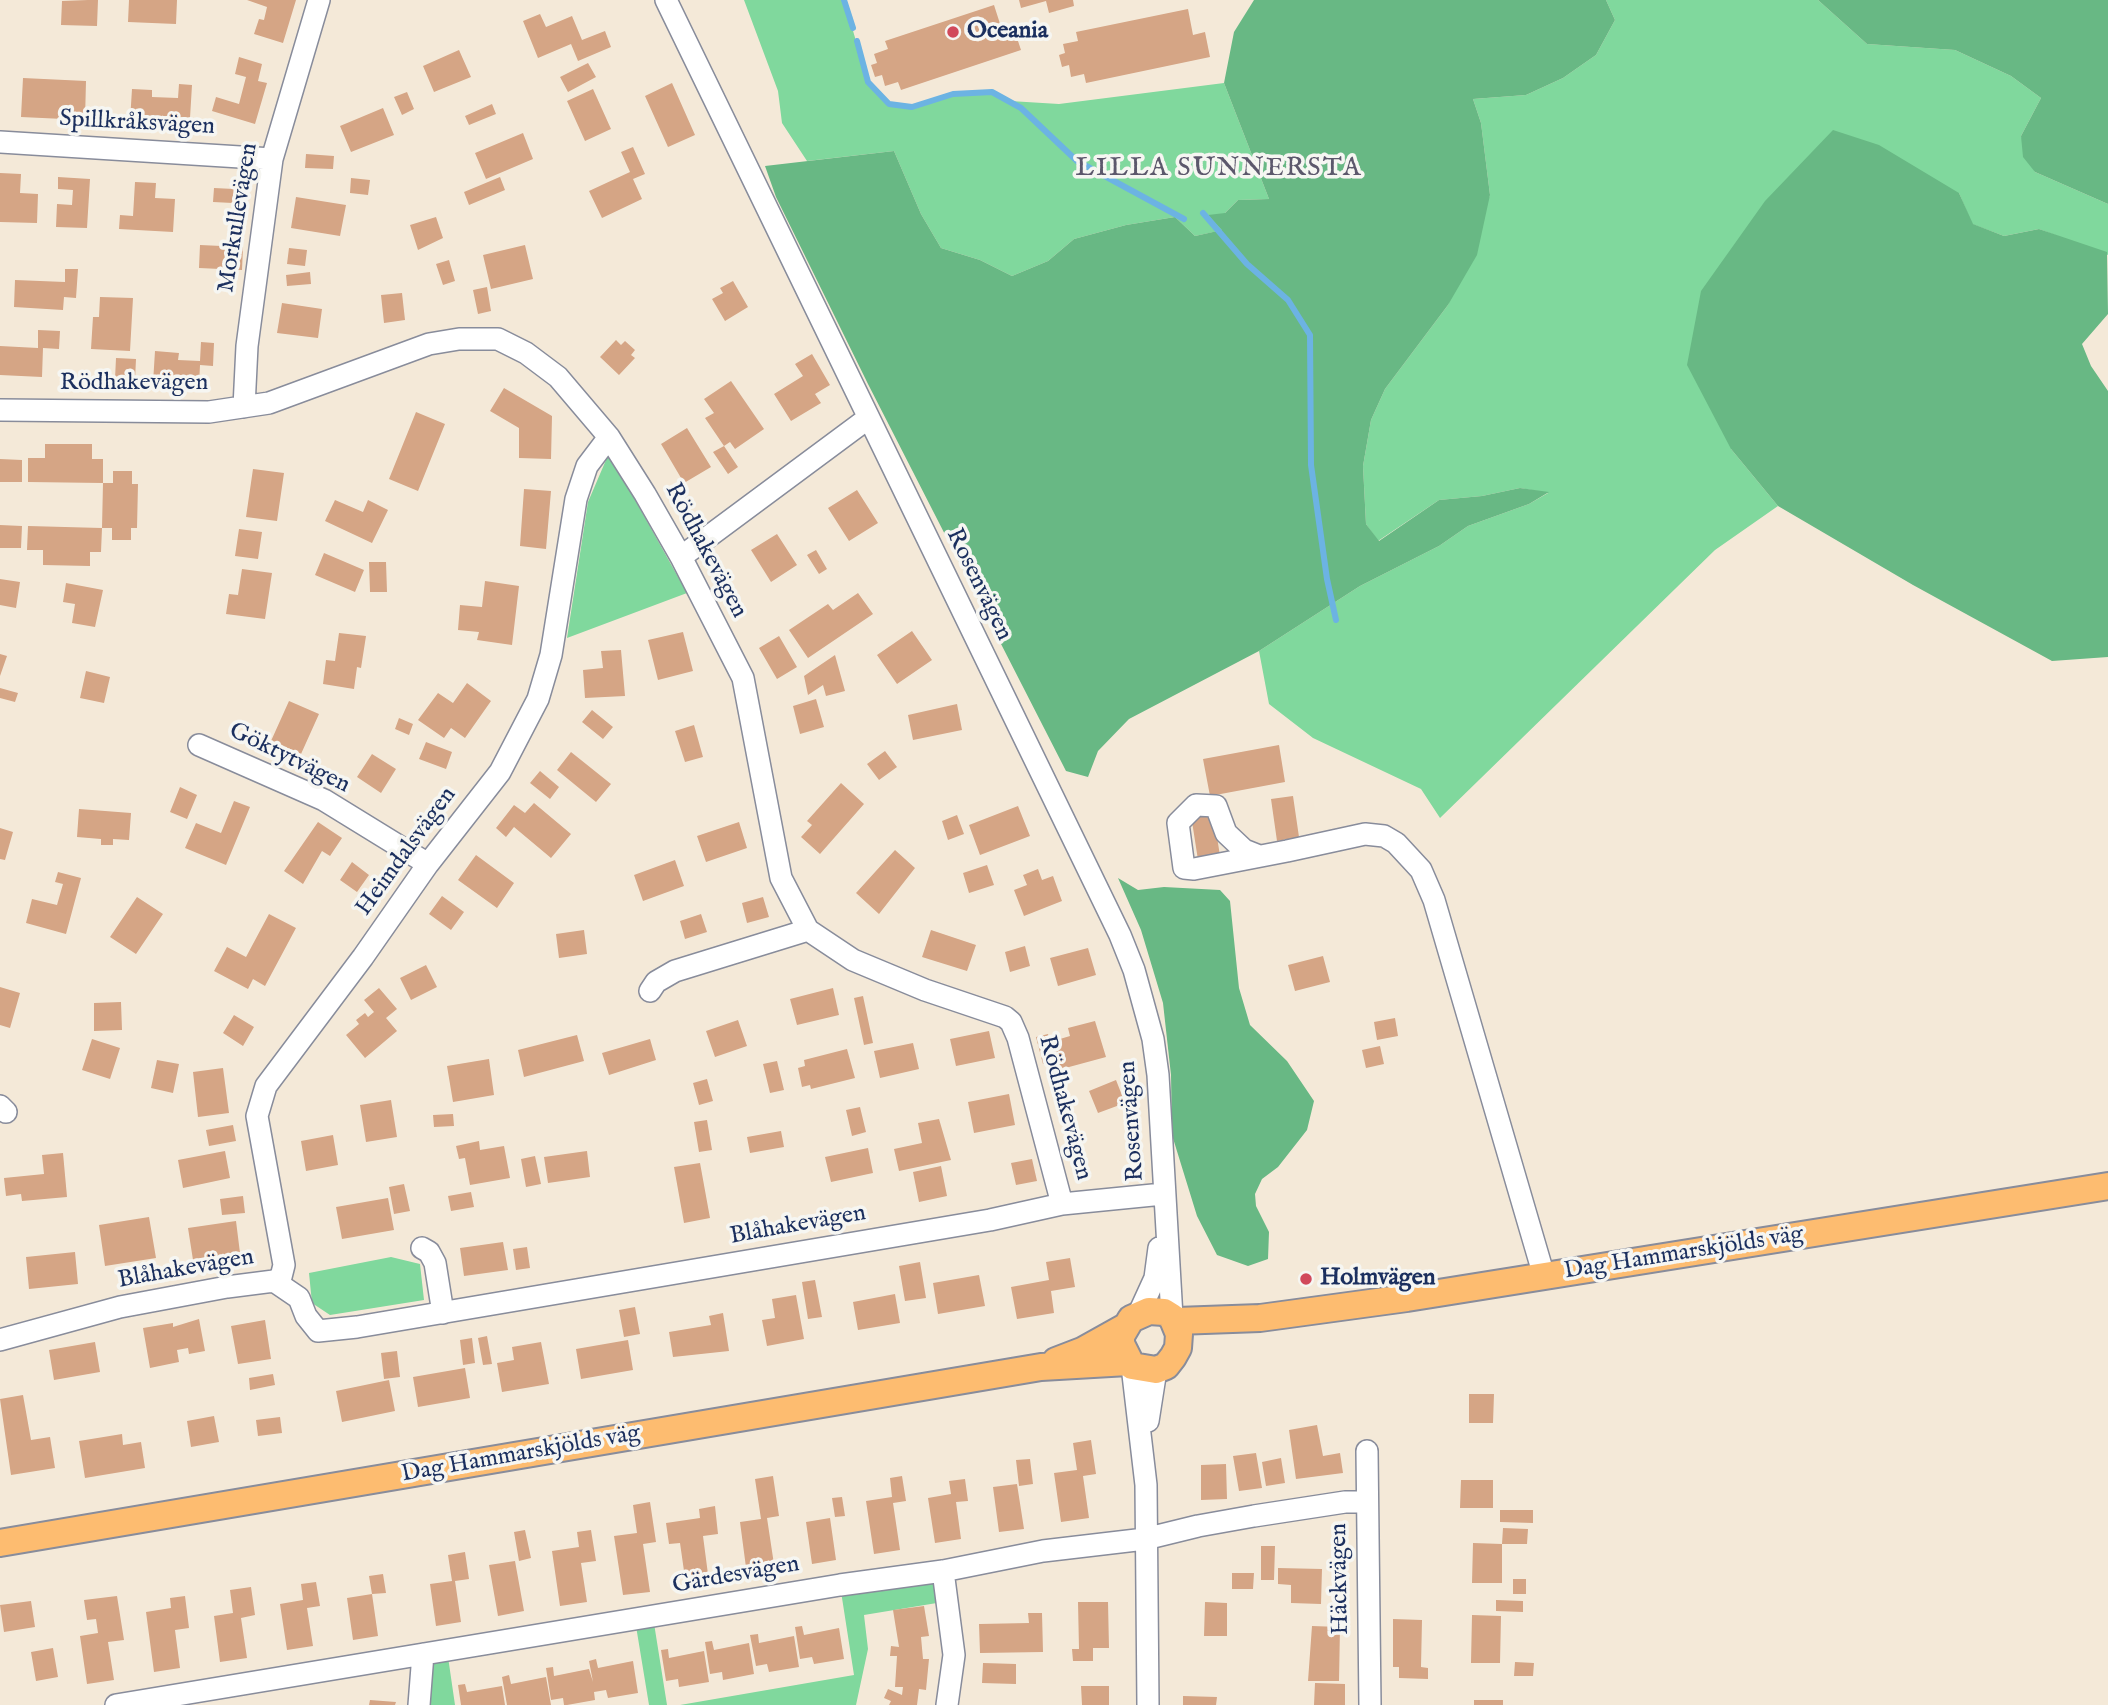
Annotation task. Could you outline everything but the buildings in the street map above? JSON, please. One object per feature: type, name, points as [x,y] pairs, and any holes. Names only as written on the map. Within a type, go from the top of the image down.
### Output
[{"type":"main road","name":"Dag Hammarskjölds väg","points":[[1041,1367],[1082,1351],[1132,1320],[1164,1312],[1174,1319],[1260,1318],[1545,1276],[2108,1186]]},
{"type":"main road","name":"Dag Hammarskjölds väg","points":[[0,1543],[1041,1367],[1166,1366],[1178,1348],[1260,1318]]},
{"type":"main road","points":[[1174,1319],[1178,1348]]},
{"type":"main road","points":[[1132,1320],[1121,1344],[1139,1366]]},
{"type":"street","name":"Morkullevägen","points":[[244,407],[247,346],[272,159],[319,0]]},
{"type":"street","name":"Rosenvägen","points":[[666,0],[867,419],[1085,863],[1133,970],[1153,1039],[1174,1319]]},
{"type":"street","name":"Spillkråksvägen","points":[[0,142],[272,159]]},
{"type":"street","name":"Rödhakevägen","points":[[0,410],[209,412],[269,403],[429,344],[498,338],[526,353],[558,377],[609,437],[681,557],[743,678],[781,878],[808,930],[853,960],[925,990],[1005,1017],[1011,1022],[1018,1038],[1062,1204]]},
{"type":"street","points":[[681,557],[867,419]]},
{"type":"street","name":"Heimdalsvägen","points":[[274,1281],[281,1277],[284,1265],[260,1138],[257,1116],[260,1100],[266,1086],[324,1011],[428,864],[500,772],[538,699],[551,655],[576,499],[587,466],[609,437]]},
{"type":"street","name":"Göktytvägen","points":[[199,745],[324,800],[428,864]]},
{"type":"street","points":[[1259,856],[1365,834],[1384,836],[1396,843],[1421,870],[1433,900],[1545,1276]]},
{"type":"street","points":[[650,990],[656,982],[675,971],[808,930]]},
{"type":"street","name":"Blåhakevägen","points":[[0,1340],[120,1307],[274,1281],[299,1298],[306,1316],[318,1331],[990,1220],[1062,1204],[1164,1204]]},
{"type":"street","name":"Rosenvägen","points":[[1132,1320],[1155,1278],[1164,1204]]},
{"type":"street","points":[[422,1248],[429,1252],[435,1263],[443,1312]]},
{"type":"street","points":[[1139,1366],[1144,1451],[1148,1705]]},
{"type":"street","name":"Häckvägen","points":[[1367,1451],[1365,1502],[1370,1705]]},
{"type":"street","name":"Gärdesvägen","points":[[116,1705],[166,1701],[423,1654],[943,1571],[1043,1551],[1145,1539],[1198,1525],[1335,1503],[1365,1502]]},
{"type":"street","points":[[943,1571],[954,1655],[947,1705]]},
{"type":"street","points":[[419,1705],[423,1654]]},
{"type":"green space","points":[[744,0],[844,0],[868,82],[890,104],[912,107],[953,94],[977,90],[992,92],[1010,101],[1059,104],[1224,83],[1269,199],[1238,200],[1225,213],[1223,230],[1195,236],[1175,217],[1126,225],[1074,239],[1048,261],[1012,276],[980,260],[941,248],[921,214],[894,151],[807,161],[782,123],[778,91]]},
{"type":"green space","points":[[1254,0],[1606,0],[1615,20],[1596,55],[1563,78],[1526,95],[1473,99],[1481,123],[1490,195],[1477,255],[1448,305],[1385,389],[1371,420],[1363,466],[1366,524],[1379,541],[1439,500],[1482,496],[1520,488],[1549,492],[1529,504],[1468,526],[1439,546],[1360,586],[1259,651],[1129,719],[1098,751],[1088,777],[1066,771],[868,384],[776,197],[765,166],[894,151],[921,214],[941,248],[980,260],[1012,276],[1048,261],[1074,239],[1126,225],[1175,217],[1195,236],[1222,230],[1208,215],[1225,213],[1238,200],[1269,199],[1224,83],[1234,32]]},
{"type":"green space","points":[[1606,0],[1818,0],[1867,44],[1955,50],[2011,76],[2041,98],[2021,136],[2035,172],[2108,204],[2108,255],[2039,229],[2004,236],[1972,224],[1959,193],[1731,449],[1778,506],[1715,550],[1440,818],[1421,789],[1313,738],[1269,704],[1259,651],[1360,586],[1439,546],[1468,526],[1529,504],[1548,493],[1520,488],[1482,496],[1439,500],[1378,541],[1366,524],[1363,466],[1371,420],[1385,389],[1448,305],[1490,195],[1481,123],[1473,99],[1526,95],[1563,78],[1596,55],[1615,20]]},
{"type":"green space","points":[[1818,0],[2108,0],[2108,204],[2035,172],[2023,157],[2021,136],[2041,98],[2011,76],[1955,50],[1867,44]]},
{"type":"green space","points":[[1833,130],[1879,145],[1959,193],[1973,224],[2004,236],[2039,229],[2107,252],[2108,314],[2082,344],[2091,366],[2108,391],[2108,657],[2052,661],[1913,585],[1778,506],[1731,449],[1687,365],[1701,291],[1765,201]]},
{"type":"green space","points":[[609,453],[687,593],[567,638],[588,502]]},
{"type":"green space","points":[[1118,878],[1138,890],[1164,887],[1220,890],[1230,901],[1239,988],[1250,1025],[1287,1061],[1314,1101],[1307,1130],[1278,1167],[1262,1179],[1255,1194],[1256,1206],[1269,1232],[1268,1259],[1248,1266],[1217,1255],[1197,1216],[1172,1135],[1171,1075],[1163,1003],[1141,930]]},
{"type":"green space","points":[[391,1257],[420,1264],[424,1300],[330,1315],[312,1303],[309,1273]]},
{"type":"green space","points":[[943,1571],[949,1601],[864,1615],[868,1649],[856,1705],[680,1705],[854,1675],[840,1585]]},
{"type":"green space","points":[[653,1617],[667,1705],[649,1705],[635,1620]]},
{"type":"green space","points":[[447,1650],[455,1705],[419,1705],[423,1654]]},
{"type":"waterway","points":[[844,0],[853,28]]},
{"type":"waterway","points":[[857,41],[868,82],[889,104],[912,107],[953,94],[992,92],[1021,108],[1077,161],[1184,219]]},
{"type":"waterway","points":[[1203,213],[1247,264],[1288,300],[1310,335],[1311,465],[1327,579],[1336,620]]},
{"type":"place","name":"Oceania","points":[[953,32]]},
{"type":"place","name":"Holmvägen","points":[[1306,1279]]},
{"type":"district","name":"LILLA SUNNERSTA","points":[[1219,170]]}]
